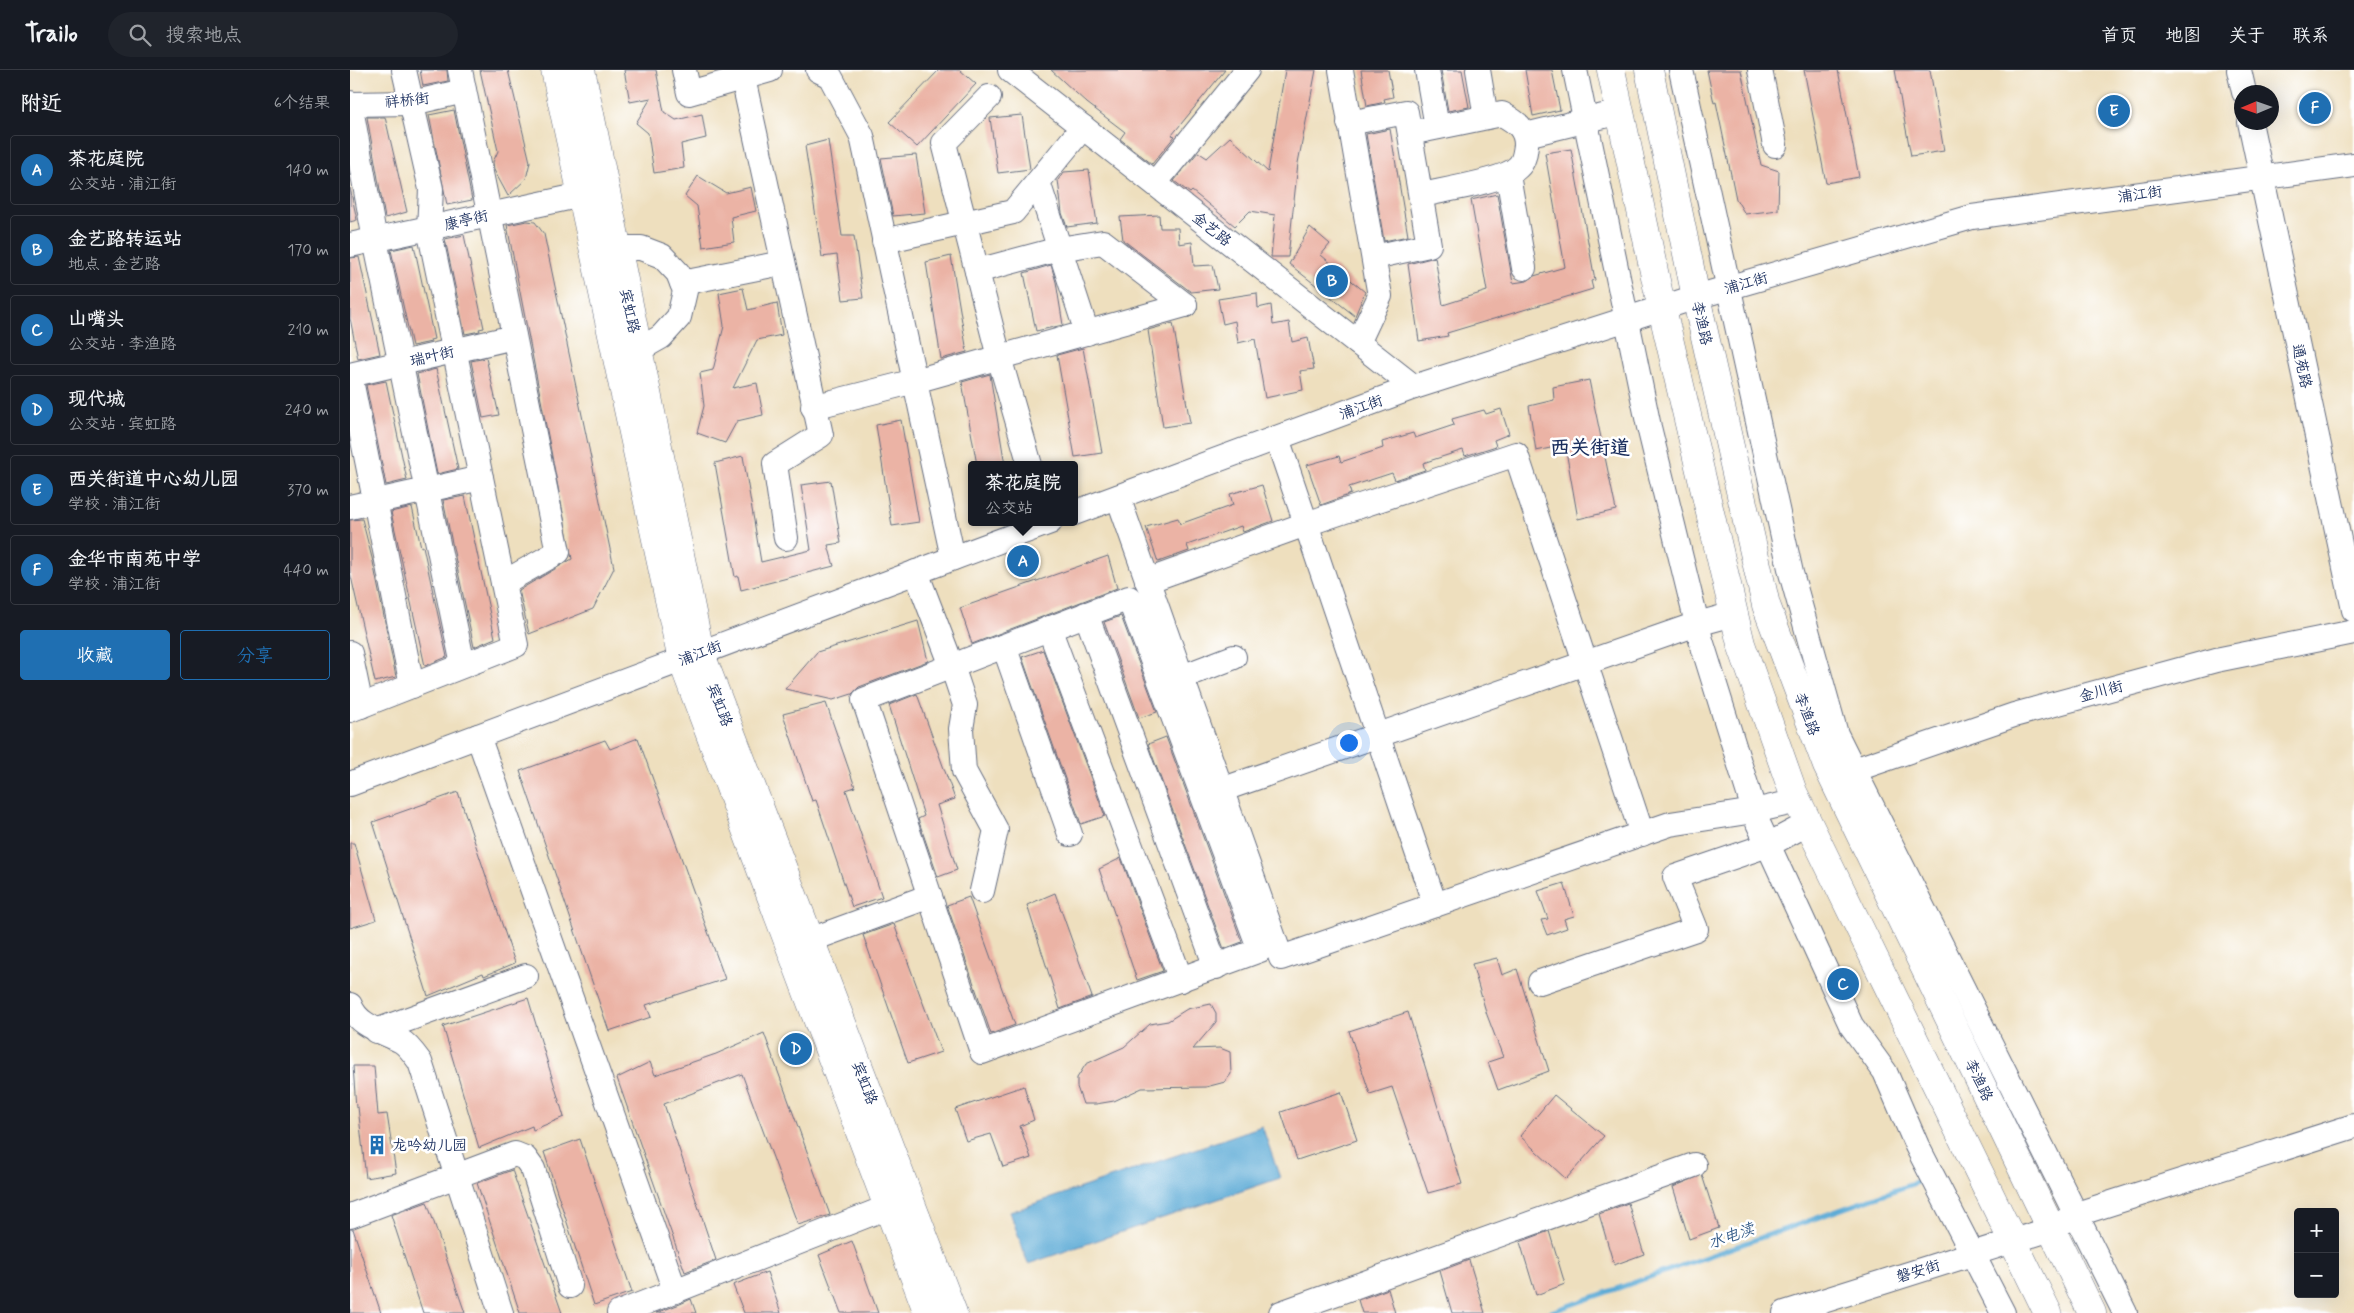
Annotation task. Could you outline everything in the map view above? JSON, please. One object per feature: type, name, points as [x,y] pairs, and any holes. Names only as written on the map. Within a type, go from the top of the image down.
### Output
[{"type":"main road","name":"宾虹路","points":[[556,70],[582,195],[691,656],[888,1207],[928,1313]]},
{"type":"main road","name":"宾虹路","points":[[581,70],[638,350],[691,656],[810,940],[953,1313]]},
{"type":"main road","points":[[1611,70],[1662,309],[1741,644],[1804,812],[2048,1313]]},
{"type":"main road","name":"李渔路","points":[[1650,70],[1696,297],[1766,605],[1823,757],[2092,1313]]},
{"type":"street","points":[[350,653],[356,708],[516,644],[429,229],[431,189],[404,70]]},
{"type":"street","points":[[684,70],[689,93],[758,73],[782,263],[813,407],[821,435],[775,464],[786,538]]},
{"type":"street","points":[[818,70],[830,76],[862,136],[953,558]]},
{"type":"street","name":"金艺路","points":[[1010,70],[1414,387]]},
{"type":"street","points":[[1155,183],[1247,70]]},
{"type":"street","points":[[1341,70],[1380,296],[1358,343]]},
{"type":"street","points":[[1427,70],[1437,127]]},
{"type":"street","points":[[1478,70],[1486,117]]},
{"type":"street","points":[[1575,70],[1649,427],[1697,624],[1754,811],[1851,1025],[1885,1072],[1916,1146],[2003,1313]]},
{"type":"street","points":[[1681,70],[1793,578],[1836,734],[2125,1313]]},
{"type":"street","points":[[1760,70],[1775,146]]},
{"type":"street","points":[[2239,70],[2242,85]]},
{"type":"street","points":[[462,81],[558,552],[503,583]]},
{"type":"street","name":"祥桥街","points":[[350,103],[412,103],[462,81]]},
{"type":"street","points":[[989,97],[944,143],[999,357],[1029,461]]},
{"type":"street","points":[[350,103],[375,240],[463,666]]},
{"type":"street","points":[[1349,122],[1406,112],[1422,195],[1429,245],[1374,257]]},
{"type":"street","points":[[1526,135],[1620,112]]},
{"type":"street","points":[[1410,133],[1502,114],[1518,123],[1526,135],[1525,153],[1520,166],[1508,175],[1422,195]]},
{"type":"street","points":[[884,241],[1013,212],[1083,128]]},
{"type":"street","name":"通苑路","points":[[2252,130],[2354,610]]},
{"type":"street","name":"浦江街","points":[[1078,512],[1414,387],[1696,297],[1972,217],[2354,165]]},
{"type":"street","points":[[1508,175],[1524,268]]},
{"type":"street","points":[[1038,182],[1087,333]]},
{"type":"street","name":"康亭街","points":[[350,245],[582,195]]},
{"type":"street","points":[[813,407],[915,381],[1185,305],[1103,242],[1060,249],[977,271]]},
{"type":"street","points":[[617,248],[642,248],[662,256],[678,273],[685,291],[679,317],[661,337],[638,350]]},
{"type":"street","points":[[682,283],[782,263]]},
{"type":"street","name":"瑞叶街","points":[[350,375],[514,337]]},
{"type":"street","points":[[350,375],[412,686]]},
{"type":"street","points":[[1277,438],[1435,905]]},
{"type":"street","points":[[1147,581],[1306,524],[1516,454],[1642,834]]},
{"type":"street","points":[[350,507],[481,478]]},
{"type":"street","points":[[1118,497],[1281,958],[1670,824],[1754,811],[1804,812]]},
{"type":"street","name":"浦江街","points":[[350,784],[1039,526]]},
{"type":"street","points":[[916,572],[965,705],[961,729],[964,771],[996,830],[982,891]]},
{"type":"street","points":[[1129,598],[1260,950],[982,1052],[864,700],[1004,646],[1129,598]]},
{"type":"street","points":[[1086,614],[1216,967]]},
{"type":"street","points":[[1222,790],[1697,624],[1734,614]]},
{"type":"street","points":[[1050,628],[1181,980]]},
{"type":"street","name":"金川街","points":[[1854,770],[2014,714],[2216,660],[2354,632]]},
{"type":"street","points":[[1004,646],[1070,834]]},
{"type":"street","points":[[1182,677],[1234,657]]},
{"type":"street","points":[[478,736],[675,1291]]},
{"type":"street","points":[[1540,982],[1696,929],[1675,877],[1768,845],[1804,812]]},
{"type":"street","points":[[810,940],[930,896]]},
{"type":"street","points":[[376,1031],[526,976]]},
{"type":"street","points":[[351,1011],[376,1031],[403,1042],[420,1062],[501,1313]]},
{"type":"street","name":"磐安街","points":[[1785,1313],[2012,1242],[2051,1229],[2077,1214],[2354,1126]]},
{"type":"street","points":[[350,1216],[515,1154],[524,1158],[533,1169],[570,1286]]},
{"type":"street","points":[[1281,1313],[1694,1165]]},
{"type":"street","points":[[619,1313],[888,1207]]},
{"type":"water","points":[[1262,1126],[1280,1178],[1028,1264],[1010,1212]]},
{"type":"building","points":[[420,70],[447,70],[448,81],[423,86]]},
{"type":"building","points":[[480,70],[508,70],[530,162],[526,179],[508,196],[494,170],[493,162],[498,151]]},
{"type":"building","points":[[624,70],[656,70],[664,112],[676,120],[702,114],[706,138],[681,144],[684,168],[654,173],[648,133],[636,123],[651,98],[630,102]]},
{"type":"building","points":[[939,70],[960,70],[976,84],[917,147],[889,122]]},
{"type":"building","points":[[1051,70],[1225,70],[1172,135],[1175,136],[1152,164],[1120,139],[1125,132],[1087,103]]},
{"type":"building","points":[[1285,70],[1316,70],[1298,163],[1288,257],[1271,257],[1275,215],[1250,211],[1235,226],[1192,191],[1190,193],[1174,181],[1198,152],[1207,158],[1230,137],[1268,172]]},
{"type":"building","points":[[1361,70],[1388,70],[1393,97],[1384,99],[1385,102],[1367,106]]},
{"type":"building","points":[[1441,70],[1462,70],[1469,107],[1448,111]]},
{"type":"building","points":[[1525,70],[1552,70],[1560,110],[1533,116]]},
{"type":"building","points":[[1707,70],[1741,70],[1761,165],[1779,171],[1778,210],[1745,214],[1736,199],[1716,102],[1714,103]]},
{"type":"building","points":[[1804,70],[1838,70],[1859,177],[1826,183]]},
{"type":"building","points":[[1895,70],[1930,70],[1944,151],[1911,156]]},
{"type":"building","points":[[454,110],[472,200],[447,205],[429,115]]},
{"type":"building","points":[[1022,115],[1030,169],[998,173],[990,118]]},
{"type":"building","points":[[367,117],[385,117],[407,212],[385,218]]},
{"type":"building","points":[[1390,129],[1408,236],[1384,241],[1366,134]]},
{"type":"building","points":[[828,140],[842,236],[854,236],[863,298],[843,300],[837,255],[822,257],[805,146]]},
{"type":"building","points":[[1571,149],[1595,280],[1591,281],[1593,289],[1447,333],[1448,336],[1419,341],[1408,264],[1435,257],[1443,305],[1487,291],[1471,200],[1497,194],[1513,283],[1527,281],[1534,276],[1565,267],[1545,153]]},
{"type":"building","points":[[916,155],[925,213],[893,216],[881,158]]},
{"type":"building","points":[[1089,170],[1097,223],[1067,227],[1062,213],[1058,180],[1064,172]]},
{"type":"building","points":[[698,176],[726,193],[751,187],[756,211],[731,217],[734,242],[703,247],[697,206],[685,196]]},
{"type":"building","points":[[350,188],[357,220],[350,222]]},
{"type":"building","points":[[1159,215],[1160,228],[1178,228],[1179,244],[1192,242],[1194,266],[1213,265],[1218,289],[1191,292],[1123,240],[1120,217]]},
{"type":"building","points":[[527,221],[535,222],[544,234],[614,568],[593,609],[529,634],[519,590],[572,559],[507,225]]},
{"type":"building","points":[[1310,227],[1330,244],[1321,255],[1365,292],[1355,316],[1289,264]]},
{"type":"building","points":[[464,235],[484,328],[479,329],[480,331],[465,334],[445,239]]},
{"type":"building","points":[[414,245],[434,339],[430,340],[431,342],[412,346],[391,250]]},
{"type":"building","points":[[951,256],[967,352],[941,359],[926,262]]},
{"type":"building","points":[[359,257],[380,354],[358,359],[350,318],[350,258]]},
{"type":"building","points":[[1051,265],[1056,282],[1063,325],[1036,331],[1024,273]]},
{"type":"building","points":[[743,288],[748,310],[777,303],[782,335],[757,340],[733,388],[757,383],[763,415],[737,421],[725,443],[697,433],[704,406],[700,373],[713,370],[724,326],[719,293]]},
{"type":"building","points":[[1257,293],[1258,308],[1271,305],[1273,325],[1289,322],[1292,342],[1308,338],[1314,369],[1300,371],[1303,390],[1265,398],[1255,339],[1238,343],[1235,321],[1223,324],[1218,299]]},
{"type":"building","points":[[1173,323],[1190,423],[1163,427],[1148,330]]},
{"type":"building","points":[[1083,348],[1102,453],[1075,457],[1057,355]]},
{"type":"building","points":[[486,358],[499,415],[483,418],[471,361]]},
{"type":"building","points":[[436,369],[458,469],[437,474],[417,374]]},
{"type":"building","points":[[990,374],[1004,461],[976,461],[962,382]]},
{"type":"building","points":[[1589,380],[1616,510],[1578,519],[1565,445],[1536,451],[1529,406],[1554,400],[1553,387]]},
{"type":"building","points":[[386,381],[407,480],[386,485],[366,385]]},
{"type":"building","points":[[1501,409],[1509,434],[1494,440],[1496,446],[1465,456],[1463,450],[1423,463],[1425,470],[1395,480],[1392,473],[1349,487],[1351,494],[1321,505],[1307,465],[1339,456],[1341,462],[1383,448],[1382,442],[1413,433],[1415,438],[1454,425],[1452,419],[1484,410],[1486,414]]},
{"type":"building","points":[[901,420],[919,522],[892,526],[876,425]]},
{"type":"building","points":[[743,456],[761,562],[811,550],[801,485],[831,481],[841,543],[828,545],[834,566],[741,590],[738,576],[735,577],[715,463]]},
{"type":"building","points":[[1262,485],[1273,521],[1243,532],[1241,526],[1187,545],[1189,551],[1158,562],[1146,527],[1178,518],[1180,524],[1233,505],[1230,494]]},
{"type":"building","points":[[465,496],[495,638],[474,647],[443,500]]},
{"type":"building","points":[[412,507],[421,547],[423,546],[447,657],[425,666],[391,512]]},
{"type":"building","points":[[362,519],[373,562],[396,677],[375,682],[350,572],[350,520]]},
{"type":"building","points":[[1108,556],[1117,588],[972,644],[960,608]]},
{"type":"building","points":[[1121,616],[1157,712],[1139,718],[1104,622]]},
{"type":"building","points":[[918,621],[928,661],[859,687],[852,694],[833,700],[785,689],[817,652]]},
{"type":"building","points":[[1043,650],[1105,816],[1081,824],[1022,657]]},
{"type":"building","points":[[917,694],[955,799],[937,805],[957,870],[938,877],[918,819],[924,816],[889,705]]},
{"type":"building","points":[[826,703],[855,787],[846,790],[882,897],[852,907],[816,800],[812,801],[783,714]]},
{"type":"building","points":[[1166,737],[1242,942],[1224,949],[1148,744]]},
{"type":"building","points":[[638,738],[725,979],[646,1005],[651,1017],[609,1031],[520,771],[605,740],[610,749]]},
{"type":"building","points":[[458,792],[515,963],[484,976],[483,973],[428,996],[373,822]]},
{"type":"building","points":[[350,843],[354,843],[376,920],[350,928]]},
{"type":"building","points":[[1121,858],[1163,971],[1137,980],[1099,869]]},
{"type":"building","points":[[1564,883],[1574,916],[1564,919],[1567,928],[1547,935],[1541,920],[1548,919],[1538,891]]},
{"type":"building","points":[[1055,893],[1092,997],[1060,1009],[1027,905]]},
{"type":"building","points":[[969,897],[1015,1025],[991,1034],[947,905]]},
{"type":"building","points":[[894,924],[941,1052],[908,1063],[863,935]]},
{"type":"building","points":[[1497,958],[1502,975],[1517,969],[1549,1071],[1498,1090],[1488,1062],[1503,1057],[1487,1015],[1472,964]]},
{"type":"building","points":[[528,998],[564,1117],[533,1130],[532,1126],[479,1148],[443,1026]]},
{"type":"building","points":[[1211,1004],[1216,1013],[1216,1022],[1193,1049],[1220,1048],[1230,1052],[1231,1074],[1225,1082],[1206,1087],[1142,1088],[1114,1101],[1083,1104],[1077,1087],[1077,1078],[1086,1064],[1124,1047],[1150,1024],[1168,1021],[1187,1009]]},
{"type":"building","points":[[1408,1012],[1462,1184],[1428,1193],[1392,1087],[1370,1094],[1349,1031]]},
{"type":"building","points":[[764,1033],[830,1215],[798,1225],[742,1074],[664,1104],[716,1260],[685,1272],[617,1078],[650,1062],[655,1075],[716,1054]]},
{"type":"building","name":"龙吟幼儿园","points":[[353,1066],[374,1066],[378,1115],[387,1114],[396,1173],[366,1178],[358,1107],[356,1108]]},
{"type":"building","points":[[1024,1086],[1034,1120],[1020,1126],[1031,1158],[1003,1167],[991,1134],[966,1141],[955,1109]]},
{"type":"building","points":[[1341,1092],[1357,1140],[1297,1160],[1281,1112]]},
{"type":"building","points":[[1554,1095],[1604,1136],[1566,1179],[1520,1136]]},
{"type":"building","points":[[580,1139],[632,1292],[594,1305],[544,1152]]},
{"type":"building","points":[[512,1170],[562,1313],[520,1313],[477,1183]]},
{"type":"building","points":[[1702,1175],[1719,1228],[1689,1239],[1673,1187]]},
{"type":"building","points":[[427,1202],[465,1313],[423,1313],[391,1215]]},
{"type":"building","points":[[1628,1203],[1644,1254],[1614,1265],[1599,1214]]},
{"type":"building","points":[[350,1229],[353,1229],[381,1313],[350,1313]]},
{"type":"building","points":[[1549,1231],[1565,1284],[1536,1295],[1520,1242]]},
{"type":"building","points":[[852,1241],[878,1313],[841,1313],[819,1255]]},
{"type":"building","points":[[1469,1260],[1485,1313],[1452,1313],[1440,1271]]},
{"type":"building","points":[[767,1272],[781,1313],[744,1313],[733,1285]]},
{"type":"building","points":[[1388,1289],[1395,1313],[1362,1313],[1358,1300]]},
{"type":"building","points":[[691,1299],[696,1313],[656,1313],[680,1304]]},
{"type":"waterway","name":"水电渎","points":[[1548,1313],[1921,1181]]},
{"type":"place","name":"金华市南苑中学","points":[[2315,108]]},
{"type":"place","name":"西关街道中心幼儿园","points":[[2114,111]]},
{"type":"place","name":"金艺路转运站","points":[[1332,281]]},
{"type":"place","name":"茶花庭院","points":[[1023,561]]},
{"type":"place","name":"山嘴头","points":[[1843,984]]},
{"type":"place","name":"现代城","points":[[796,1049]]},
{"type":"place","name":"龙吟幼儿园","points":[[377,1145]]},
{"type":"district","name":"西关街道","points":[[1590,447]]}]
